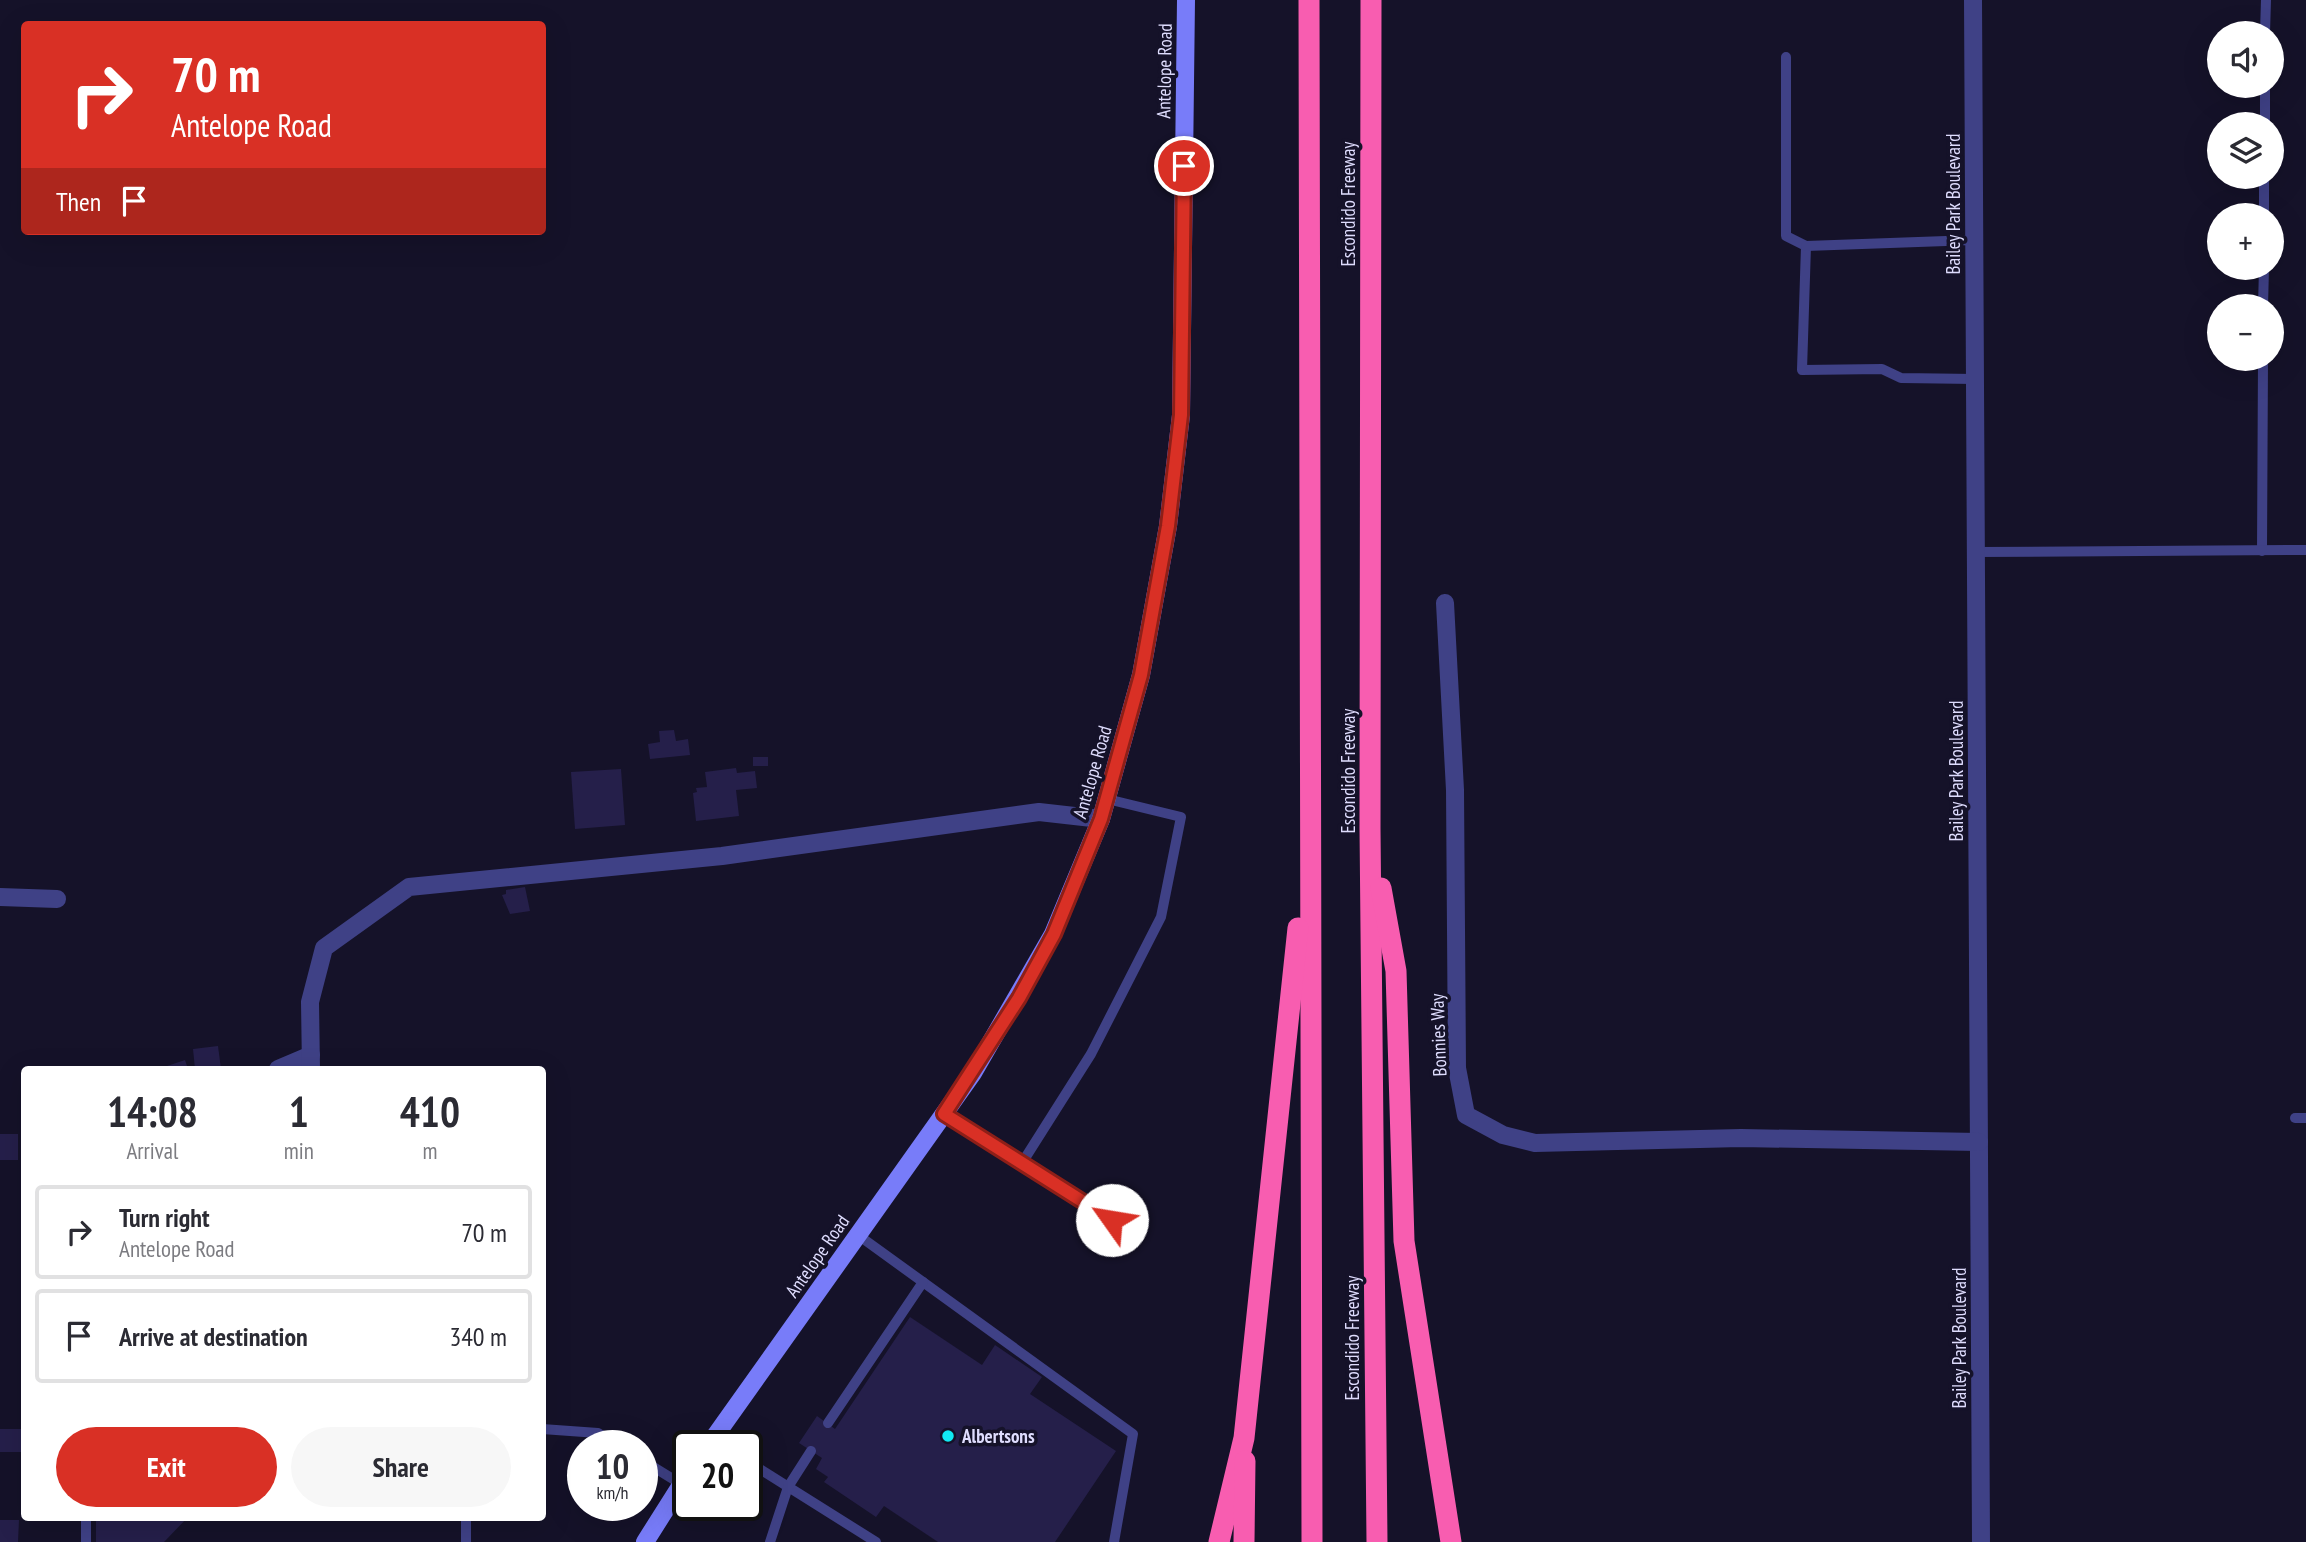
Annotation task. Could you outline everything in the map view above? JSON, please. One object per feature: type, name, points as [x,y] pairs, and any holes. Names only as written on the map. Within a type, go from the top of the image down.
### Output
[{"type":"highway","name":"Escondido Freeway","points":[[1309,0],[1312,1542]]},
{"type":"highway","name":"Escondido Freeway","points":[[1371,0],[1370,828],[1377,1542]]},
{"type":"highway","points":[[1244,1542],[1244,1438],[1309,825]]},
{"type":"highway","points":[[1370,828],[1396,971],[1404,1241],[1451,1542]]},
{"type":"highway","points":[[1219,1542],[1244,1438]]},
{"type":"highway","points":[[1377,1519],[1386,1542]]},
{"type":"main road","name":"Antelope Road","points":[[723,1430],[944,1114],[1019,998],[1054,934],[1101,819],[1141,675],[1168,526],[1181,415],[1186,0]]},
{"type":"main road","points":[[645,1542],[672,1498]]},
{"type":"street","name":"Bailey Park Boulevard","points":[[1973,0],[1981,1542]]},
{"type":"street","name":"Bonnies Way","points":[[1445,603],[1455,790],[1457,1068],[1466,1115],[1503,1135],[1535,1143],[1741,1138],[1979,1142]]},
{"type":"street","points":[[292,1066],[311,1062],[310,1002],[324,948],[409,887],[722,856],[1039,812],[1101,819]]},
{"type":"street","points":[[0,897],[57,899]]},
{"type":"lane","points":[[2265,21],[2266,0]]},
{"type":"lane","points":[[1786,57],[1786,236],[1806,246],[1975,240]]},
{"type":"lane","points":[[1806,246],[1802,370],[1882,369],[1901,378],[1975,379]]},
{"type":"lane","points":[[2262,551],[2263,371]]},
{"type":"lane","points":[[1976,552],[2306,550]]},
{"type":"lane","points":[[1022,1163],[1091,1054],[1161,917],[1181,817],[1107,799]]},
{"type":"lane","points":[[944,1114],[1112,1220]]},
{"type":"lane","points":[[858,1235],[1133,1434],[1114,1542]]},
{"type":"lane","points":[[828,1423],[923,1282]]},
{"type":"lane","points":[[546,1430],[567,1431]]},
{"type":"lane","points":[[771,1542],[788,1487],[811,1451]]},
{"type":"lane","points":[[763,1471],[876,1542]]},
{"type":"lane","points":[[86,1521],[86,1542]]},
{"type":"lane","points":[[466,1521],[466,1542]]},
{"type":"building","points":[[674,730],[676,741],[688,739],[690,755],[650,759],[648,744],[660,742],[659,731]]},
{"type":"building","points":[[753,757],[768,757],[768,766],[753,766]]},
{"type":"building","points":[[736,768],[737,773],[755,771],[757,788],[736,790],[739,816],[696,821],[693,793],[697,792],[696,788],[707,787],[705,772]]},
{"type":"building","points":[[621,769],[625,825],[575,829],[571,772]]},
{"type":"building","points":[[525,887],[530,911],[510,914],[502,895],[506,894],[506,890]]},
{"type":"building","points":[[218,1046],[221,1066],[195,1066],[193,1049]]},
{"type":"building","points":[[185,1060],[187,1066],[167,1066]]},
{"type":"building","points":[[0,1134],[18,1134],[18,1160],[0,1160]]},
{"type":"building","name":"Albertsons","points":[[910,1317],[982,1365],[995,1345],[1042,1377],[1030,1394],[1116,1451],[1055,1542],[938,1542],[884,1506],[876,1517],[824,1482],[828,1477],[816,1469],[822,1458],[799,1443],[817,1416],[835,1429]]},
{"type":"building","points":[[0,1429],[21,1429],[21,1452],[0,1452]]},
{"type":"building","points":[[0,1520],[19,1520],[18,1542],[0,1542]]},
{"type":"building","points":[[96,1521],[184,1521],[164,1542],[96,1542]]},
{"type":"place","name":"Albertsons","points":[[948,1436]]},
{"type":"route","points":[[1112,1220],[944,1114],[1019,998],[1054,934],[1101,819],[1141,675],[1168,526],[1181,415],[1184,166]]}]
